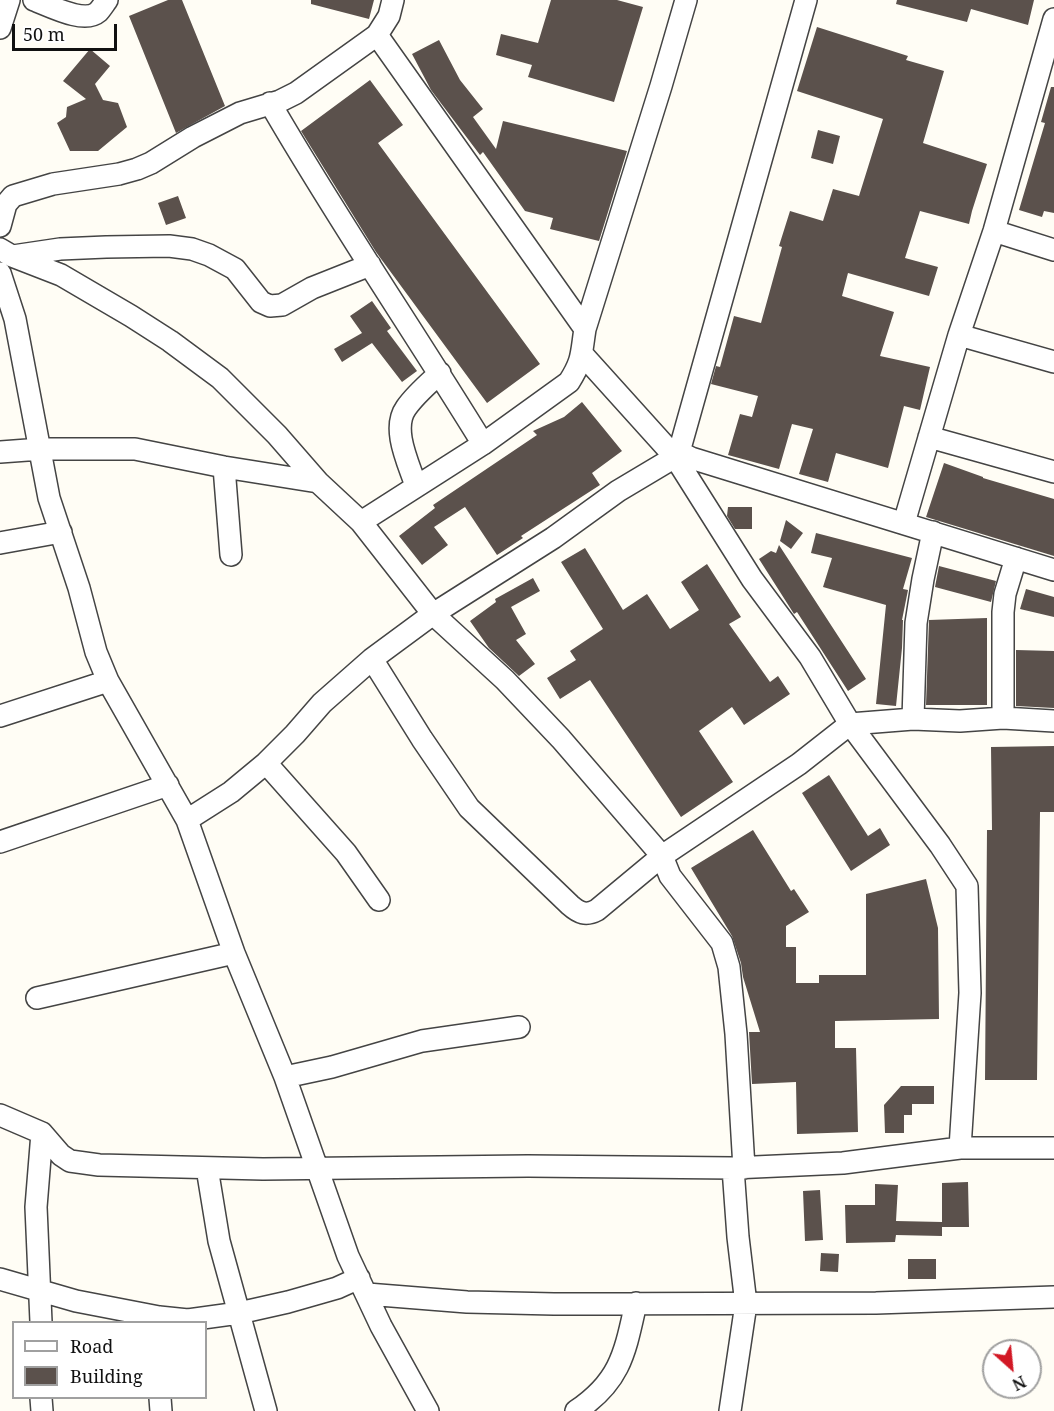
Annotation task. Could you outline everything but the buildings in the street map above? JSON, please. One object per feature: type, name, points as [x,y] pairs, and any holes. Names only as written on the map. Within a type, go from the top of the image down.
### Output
[{"type":"street","points":[[0,27],[9,0]]},
{"type":"street","points":[[34,0],[87,17],[97,13],[107,0]]},
{"type":"street","points":[[0,226],[6,204],[13,196],[53,184],[137,169],[240,113],[296,93],[377,35],[389,15],[393,0]]},
{"type":"street","points":[[361,522],[483,444],[569,382],[577,370],[583,355],[585,329],[686,0]]},
{"type":"street","points":[[187,820],[231,792],[266,763],[322,703],[372,659],[433,614],[553,538],[618,491],[677,454],[806,0]]},
{"type":"street","points":[[904,523],[959,335],[994,231],[1054,19]]},
{"type":"street","points":[[377,35],[585,329]]},
{"type":"street","points":[[270,103],[301,157],[483,444]]},
{"type":"street","points":[[994,231],[1054,250]]},
{"type":"street","points":[[4,259],[60,249],[169,246],[192,249],[235,269],[261,302],[270,306],[282,305],[312,288],[370,266]]},
{"type":"street","points":[[4,259],[50,498],[79,588],[96,652],[108,681],[187,820],[234,953],[285,1077],[319,1169],[337,1226],[381,1326],[428,1411]]},
{"type":"street","points":[[4,259],[61,275],[170,341],[220,378],[277,435],[318,482],[361,522],[433,614],[505,680],[561,739],[663,856],[670,876],[722,943],[729,967],[736,1034],[738,1237],[746,1304],[729,1411]]},
{"type":"street","points":[[959,335],[1054,362]]},
{"type":"street","points":[[583,355],[677,454],[752,579],[810,657],[850,724],[940,845],[967,886],[970,993],[960,1148]]},
{"type":"street","points":[[416,486],[400,436],[401,419],[405,409],[440,374]]},
{"type":"street","points":[[929,437],[1054,472]]},
{"type":"street","points":[[0,452],[41,449],[135,449],[224,467],[318,482]]},
{"type":"street","points":[[677,454],[1054,570]]},
{"type":"street","points":[[224,467],[231,555]]},
{"type":"street","points":[[0,543],[61,532]]},
{"type":"street","points":[[913,719],[916,623],[933,532]]},
{"type":"street","points":[[1003,718],[1004,603],[1016,558]]},
{"type":"street","points":[[372,659],[469,808],[579,912],[589,914],[663,856],[799,764],[850,724],[913,719],[960,721],[1003,718],[1054,721]]},
{"type":"street","points":[[0,716],[108,681]]},
{"type":"street","points":[[266,763],[346,853],[379,900]]},
{"type":"street","points":[[0,842],[168,785]]},
{"type":"street","points":[[38,998],[234,953]]},
{"type":"street","points":[[285,1077],[332,1067],[422,1041],[519,1027]]},
{"type":"street","points":[[0,1115],[42,1133],[61,1155],[70,1161],[99,1165],[319,1169],[528,1166],[739,1168],[843,1163],[960,1148],[1054,1148]]},
{"type":"street","points":[[41,1321],[36,1207],[42,1133]]},
{"type":"street","points":[[207,1167],[219,1241],[266,1411]]},
{"type":"street","points":[[0,1279],[41,1292],[159,1320],[188,1320],[239,1313],[337,1288],[363,1286],[467,1302],[554,1304],[876,1303],[1054,1296]]},
{"type":"street","points":[[576,1411],[605,1387],[616,1372],[624,1354],[636,1303]]}]
